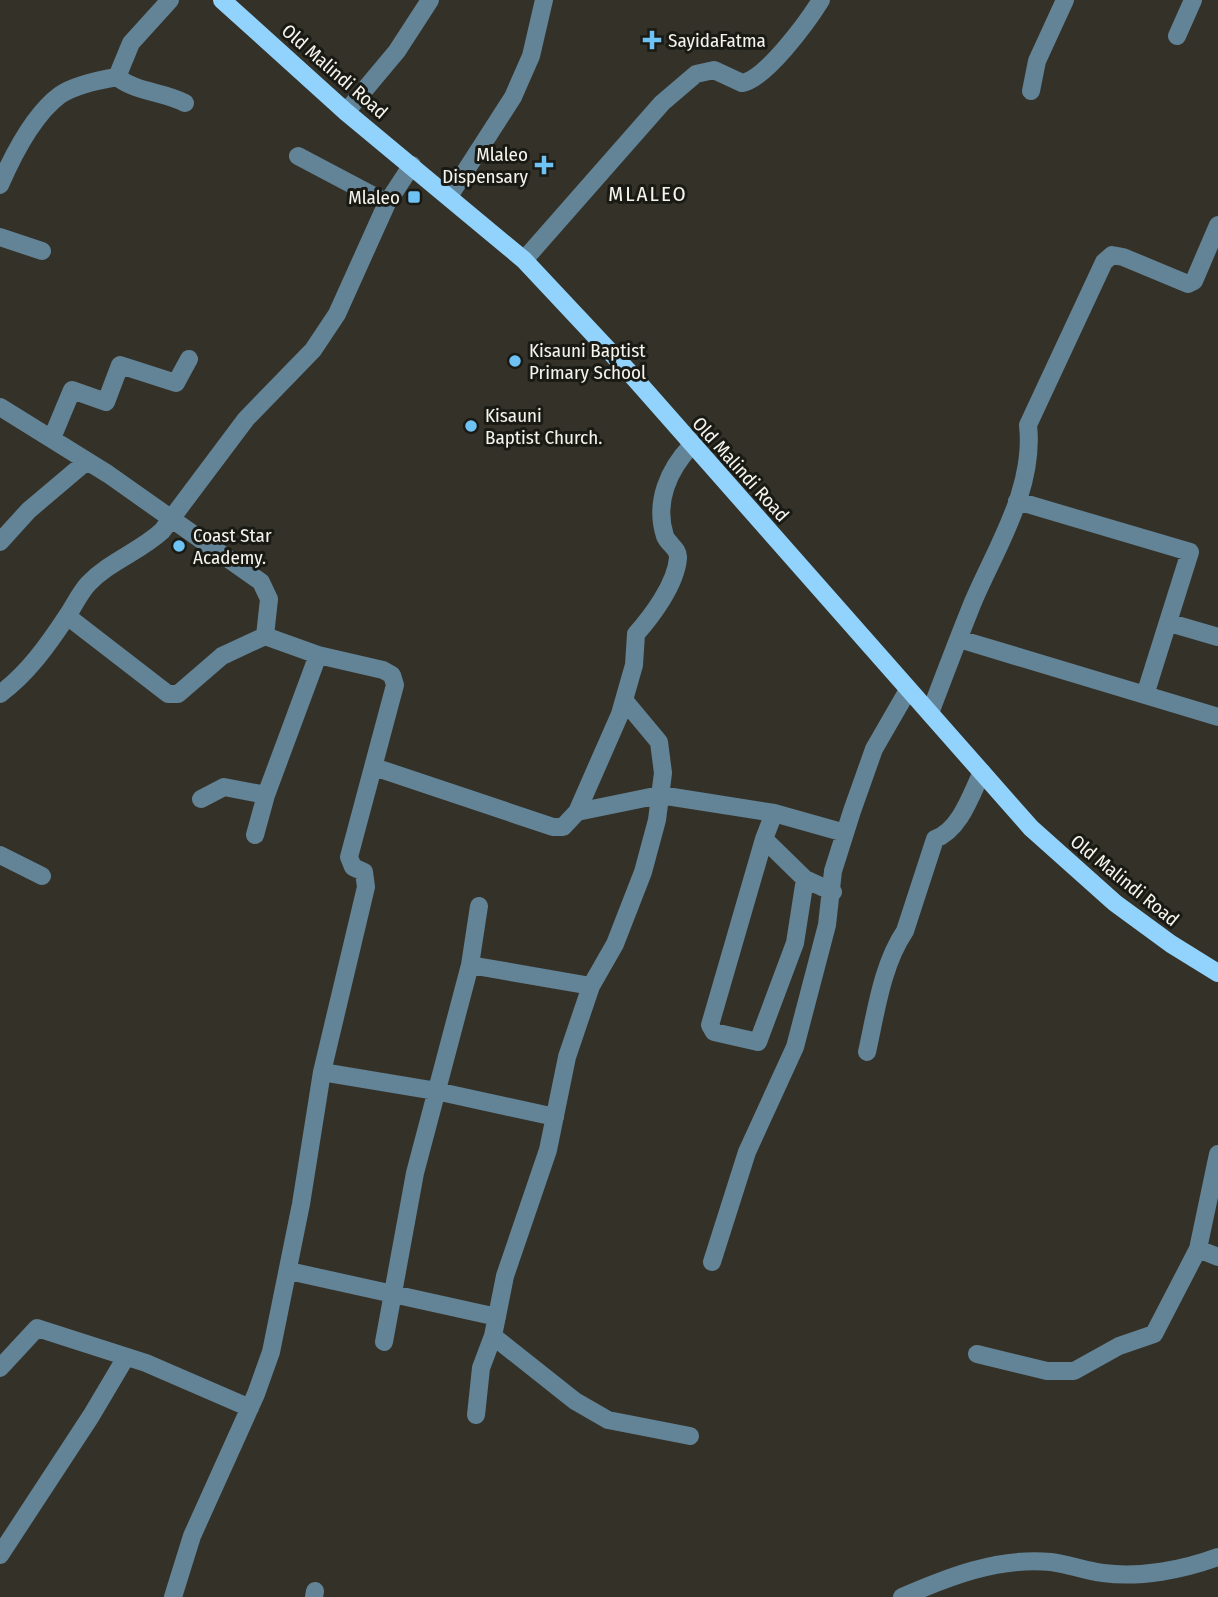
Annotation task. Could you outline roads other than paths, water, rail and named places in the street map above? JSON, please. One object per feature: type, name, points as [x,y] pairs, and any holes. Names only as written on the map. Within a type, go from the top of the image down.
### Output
[{"type":"main road","name":"Old Malindi Road","points":[[222,0],[346,112],[450,195],[524,260],[629,372],[691,446],[1031,828],[1115,903],[1171,944],[1218,973]]},
{"type":"street","points":[[117,77],[131,43],[170,0]]},
{"type":"street","points":[[346,112],[397,51],[430,0]]},
{"type":"street","points":[[450,195],[513,97],[531,56],[544,0]]},
{"type":"street","points":[[524,260],[671,96],[696,74],[714,70],[742,83],[760,74],[821,0]]},
{"type":"street","points":[[1031,91],[1037,61],[1065,0]]},
{"type":"street","points":[[1177,36],[1193,0]]},
{"type":"street","points":[[0,185],[37,119],[61,95],[100,79],[117,77],[145,93],[167,94],[185,103]]},
{"type":"street","points":[[298,156],[387,203]]},
{"type":"street","points":[[0,694],[18,680],[41,653],[85,587],[104,567],[148,543],[207,475],[246,419],[313,350],[355,280],[387,203],[412,165]]},
{"type":"street","points":[[930,713],[959,639],[1000,550],[1017,501],[1030,449],[1028,425],[1104,261],[1112,255],[1123,257],[1188,284],[1194,281],[1218,225]]},
{"type":"street","points":[[0,237],[41,251]]},
{"type":"street","points":[[52,438],[72,390],[106,402],[120,365],[176,383],[189,359]]},
{"type":"street","points":[[0,407],[171,517],[261,582],[270,600],[265,636]]},
{"type":"street","points":[[374,767],[553,827],[563,827],[577,812],[597,772],[634,666],[636,634],[652,618],[677,563],[677,551],[666,538],[664,495],[667,478],[691,446]]},
{"type":"street","points":[[0,542],[29,510],[86,461]]},
{"type":"street","points":[[1017,501],[1190,552],[1170,623],[1145,695]]},
{"type":"street","points":[[67,616],[167,694],[178,694],[222,656],[265,636],[317,655],[383,670],[392,675],[394,695],[349,858],[353,867],[364,872],[366,887],[322,1072],[289,1271],[271,1352],[250,1408],[192,1536],[173,1597]]},
{"type":"street","points":[[1170,623],[1218,637]]},
{"type":"street","points":[[959,639],[1218,717]]},
{"type":"street","points":[[255,835],[266,795],[317,655]]},
{"type":"street","points":[[712,1262],[747,1152],[795,1047],[816,975],[833,892],[833,871],[845,832],[874,749],[908,690]]},
{"type":"street","points":[[476,1415],[481,1368],[493,1336],[505,1276],[531,1206],[568,1057],[591,986],[615,944],[643,872],[657,820],[663,773],[659,742],[624,700]]},
{"type":"street","points":[[867,1052],[878,999],[898,942],[905,931],[935,839],[944,836],[956,823],[982,772]]},
{"type":"street","points":[[201,799],[223,787],[266,795]]},
{"type":"street","points":[[577,812],[609,808],[660,795],[774,813],[845,832]]},
{"type":"street","points":[[774,813],[710,1025],[715,1032],[758,1042],[795,943],[805,879]]},
{"type":"street","points":[[764,839],[805,879],[833,892]]},
{"type":"street","points":[[0,855],[42,876]]},
{"type":"street","points":[[384,1342],[391,1292],[415,1174],[470,965],[479,906]]},
{"type":"street","points":[[470,965],[591,986]]},
{"type":"street","points":[[322,1072],[436,1091],[555,1117]]},
{"type":"street","points":[[977,1354],[1047,1371],[1074,1371],[1119,1346],[1154,1334],[1198,1250],[1218,1154]]},
{"type":"street","points":[[1198,1250],[1218,1257]]},
{"type":"street","points":[[289,1271],[497,1317]]},
{"type":"street","points":[[0,1368],[37,1328],[125,1357],[250,1408]]},
{"type":"street","points":[[493,1336],[575,1401],[608,1420],[691,1436]]},
{"type":"street","points":[[0,1555],[92,1416],[125,1357]]},
{"type":"street","points":[[902,1597],[961,1572],[1019,1563],[1050,1562],[1104,1573],[1126,1574],[1164,1571],[1218,1557]]},
{"type":"place","name":"SayidaFatma","points":[[652,40]]},
{"type":"place","name":"Mlaleo Dispensary","points":[[544,165]]},
{"type":"place","name":"Mlaleo","points":[[414,197]]},
{"type":"place","name":"Kisauni Baptist Primary School","points":[[515,361]]},
{"type":"place","name":"Kisauni Baptist Church.","points":[[471,426]]},
{"type":"place","name":"Coast Star Academy.","points":[[179,546]]},
{"type":"district","name":"MLALEO","points":[[648,194]]}]
